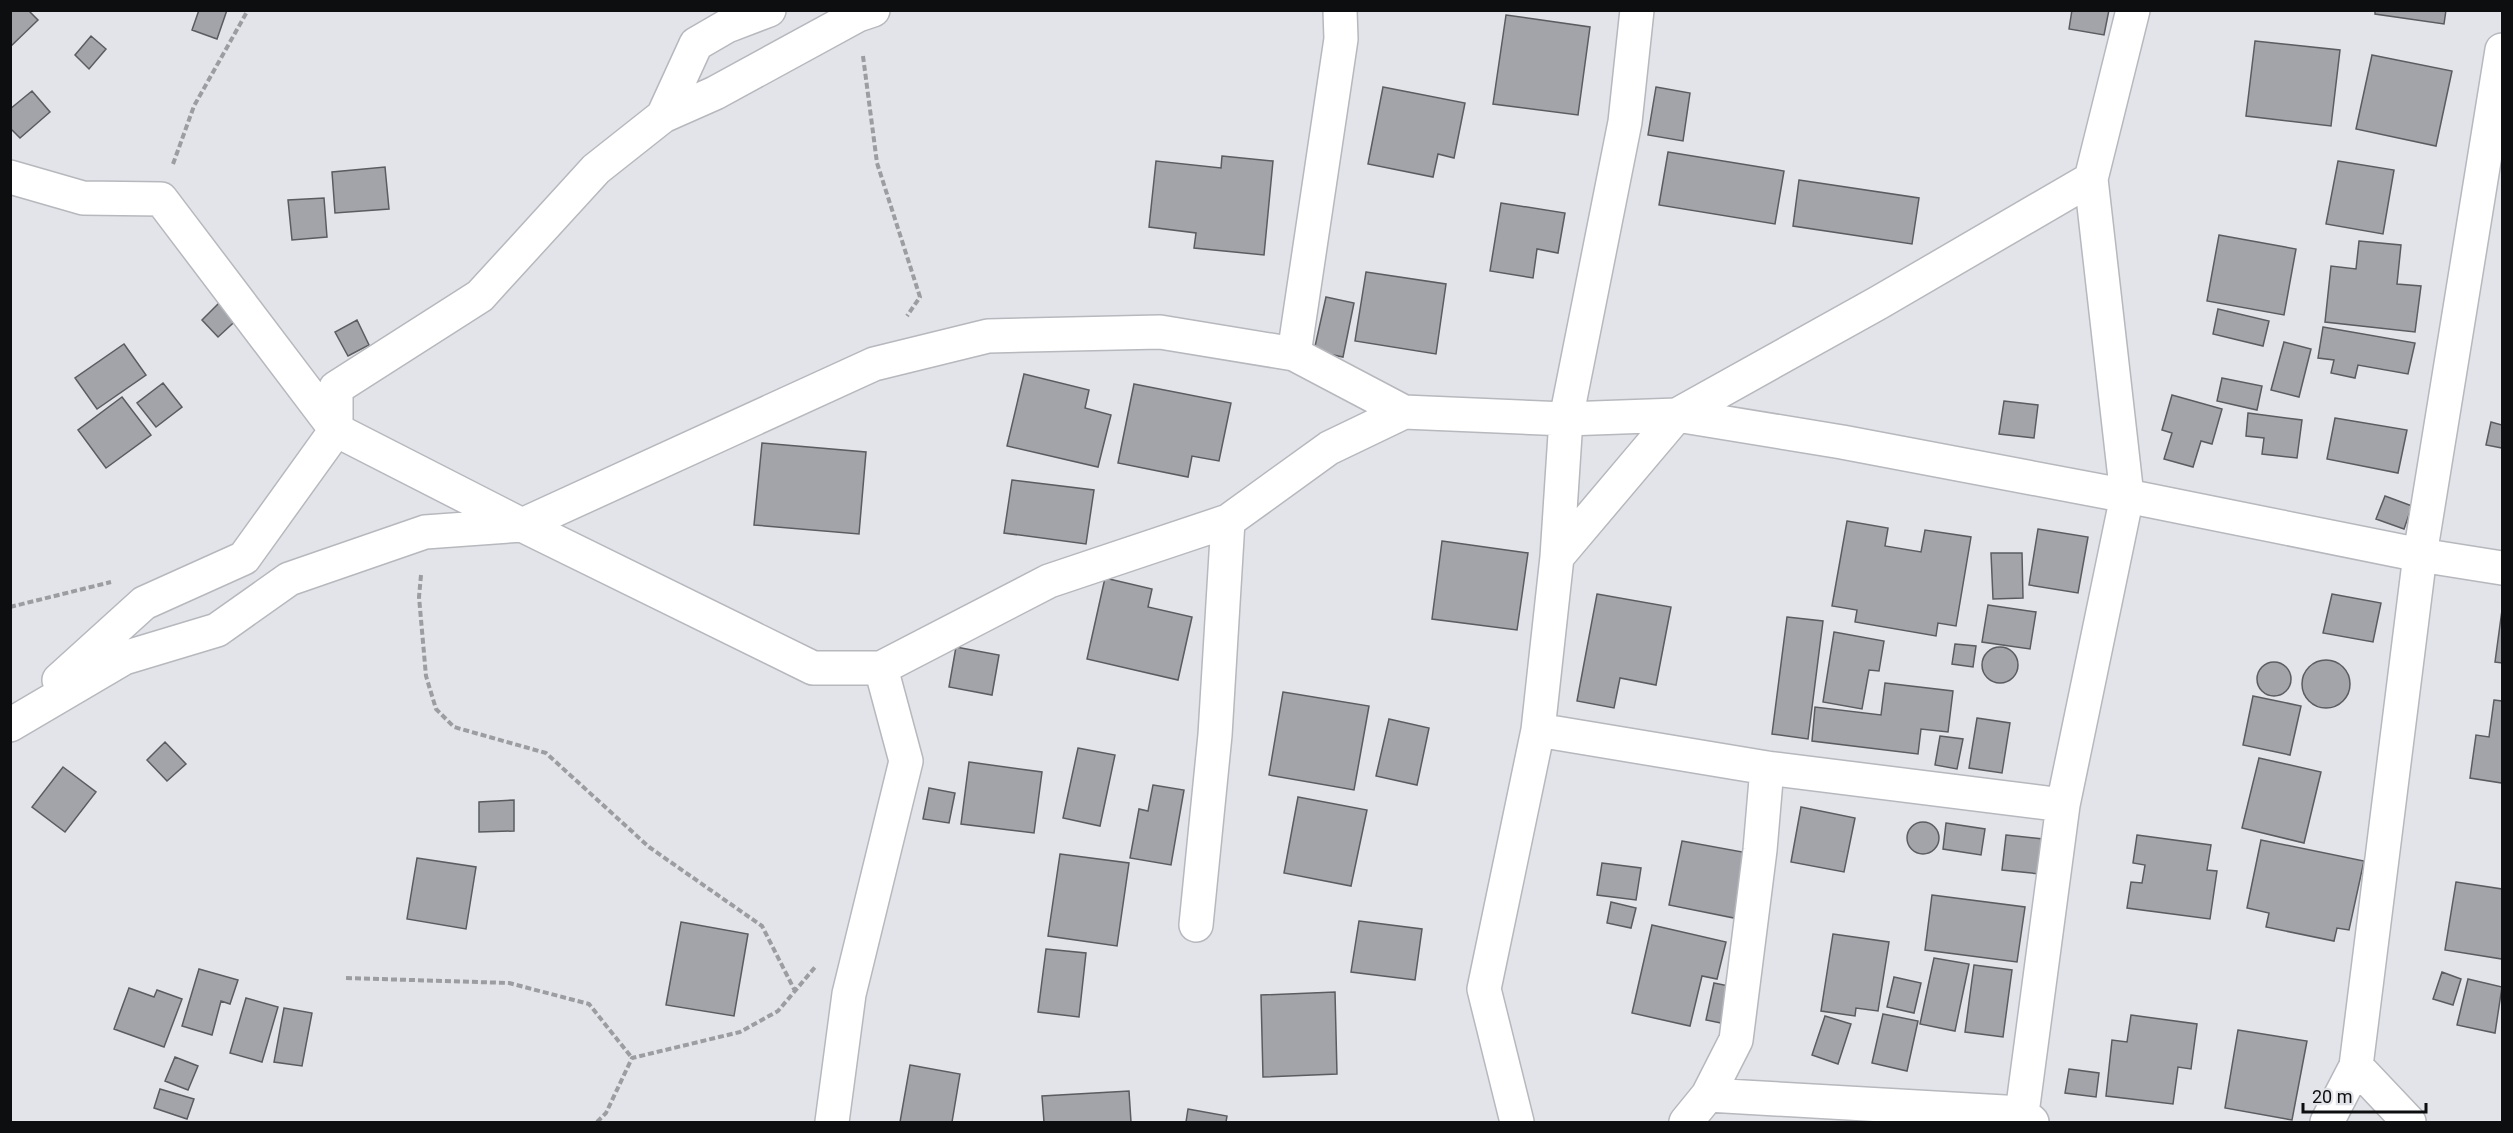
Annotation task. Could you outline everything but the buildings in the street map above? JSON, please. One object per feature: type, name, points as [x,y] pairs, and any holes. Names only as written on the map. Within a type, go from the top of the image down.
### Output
[{"type":"street","points":[[663,116],[696,44],[727,27],[769,10]]},
{"type":"street","points":[[1294,354],[1341,39],[1340,10]]},
{"type":"street","points":[[1518,1122],[1484,989],[1538,730],[1557,557],[1566,419],[1625,122],[1637,10]]},
{"type":"street","points":[[1708,1095],[2027,1118],[2063,805],[2127,496],[2091,178],[2133,10]]},
{"type":"street","points":[[10,724],[144,603],[244,558],[336,430],[336,388],[480,296],[596,169],[663,116],[715,93],[865,13]]},
{"type":"street","points":[[2327,1122],[2356,1066],[2420,555],[2502,50]]},
{"type":"street","points":[[10,177],[83,198],[161,199],[336,430],[522,525],[813,668],[881,668],[1049,582],[1228,521],[1329,448],[1404,412]]},
{"type":"street","points":[[1557,557],[1677,416],[1878,303],[2091,178]]},
{"type":"street","points":[[10,724],[124,658],[217,630],[289,579],[425,532],[522,525],[874,364],[988,336],[1160,332],[1294,354],[1404,412],[1566,419],[1677,416],[1842,442],[2420,555],[2502,568]]},
{"type":"street","points":[[1196,925],[1215,735],[1228,521]]},
{"type":"street","points":[[832,1122],[849,994],[906,760],[881,668]]},
{"type":"street","points":[[1538,730],[1767,768],[2063,805]]},
{"type":"street","points":[[1686,1122],[1708,1095],[1736,1040],[1760,850],[1767,768]]},
{"type":"street","points":[[2356,1066],[2409,1122]]},
{"type":"path","points":[[161,199],[194,106],[248,10]]},
{"type":"path","points":[[865,13],[877,163],[920,297],[874,364]]},
{"type":"path","points":[[425,532],[419,597],[426,676],[436,709],[454,727],[546,753],[649,847],[762,926],[795,991]]},
{"type":"path","points":[[10,608],[105,581],[117,582]]},
{"type":"path","points":[[632,1058],[740,1032],[778,1011],[818,963]]},
{"type":"path","points":[[346,978],[509,983],[589,1004],[632,1058]]},
{"type":"path","points":[[597,1122],[606,1113],[632,1058]]}]
